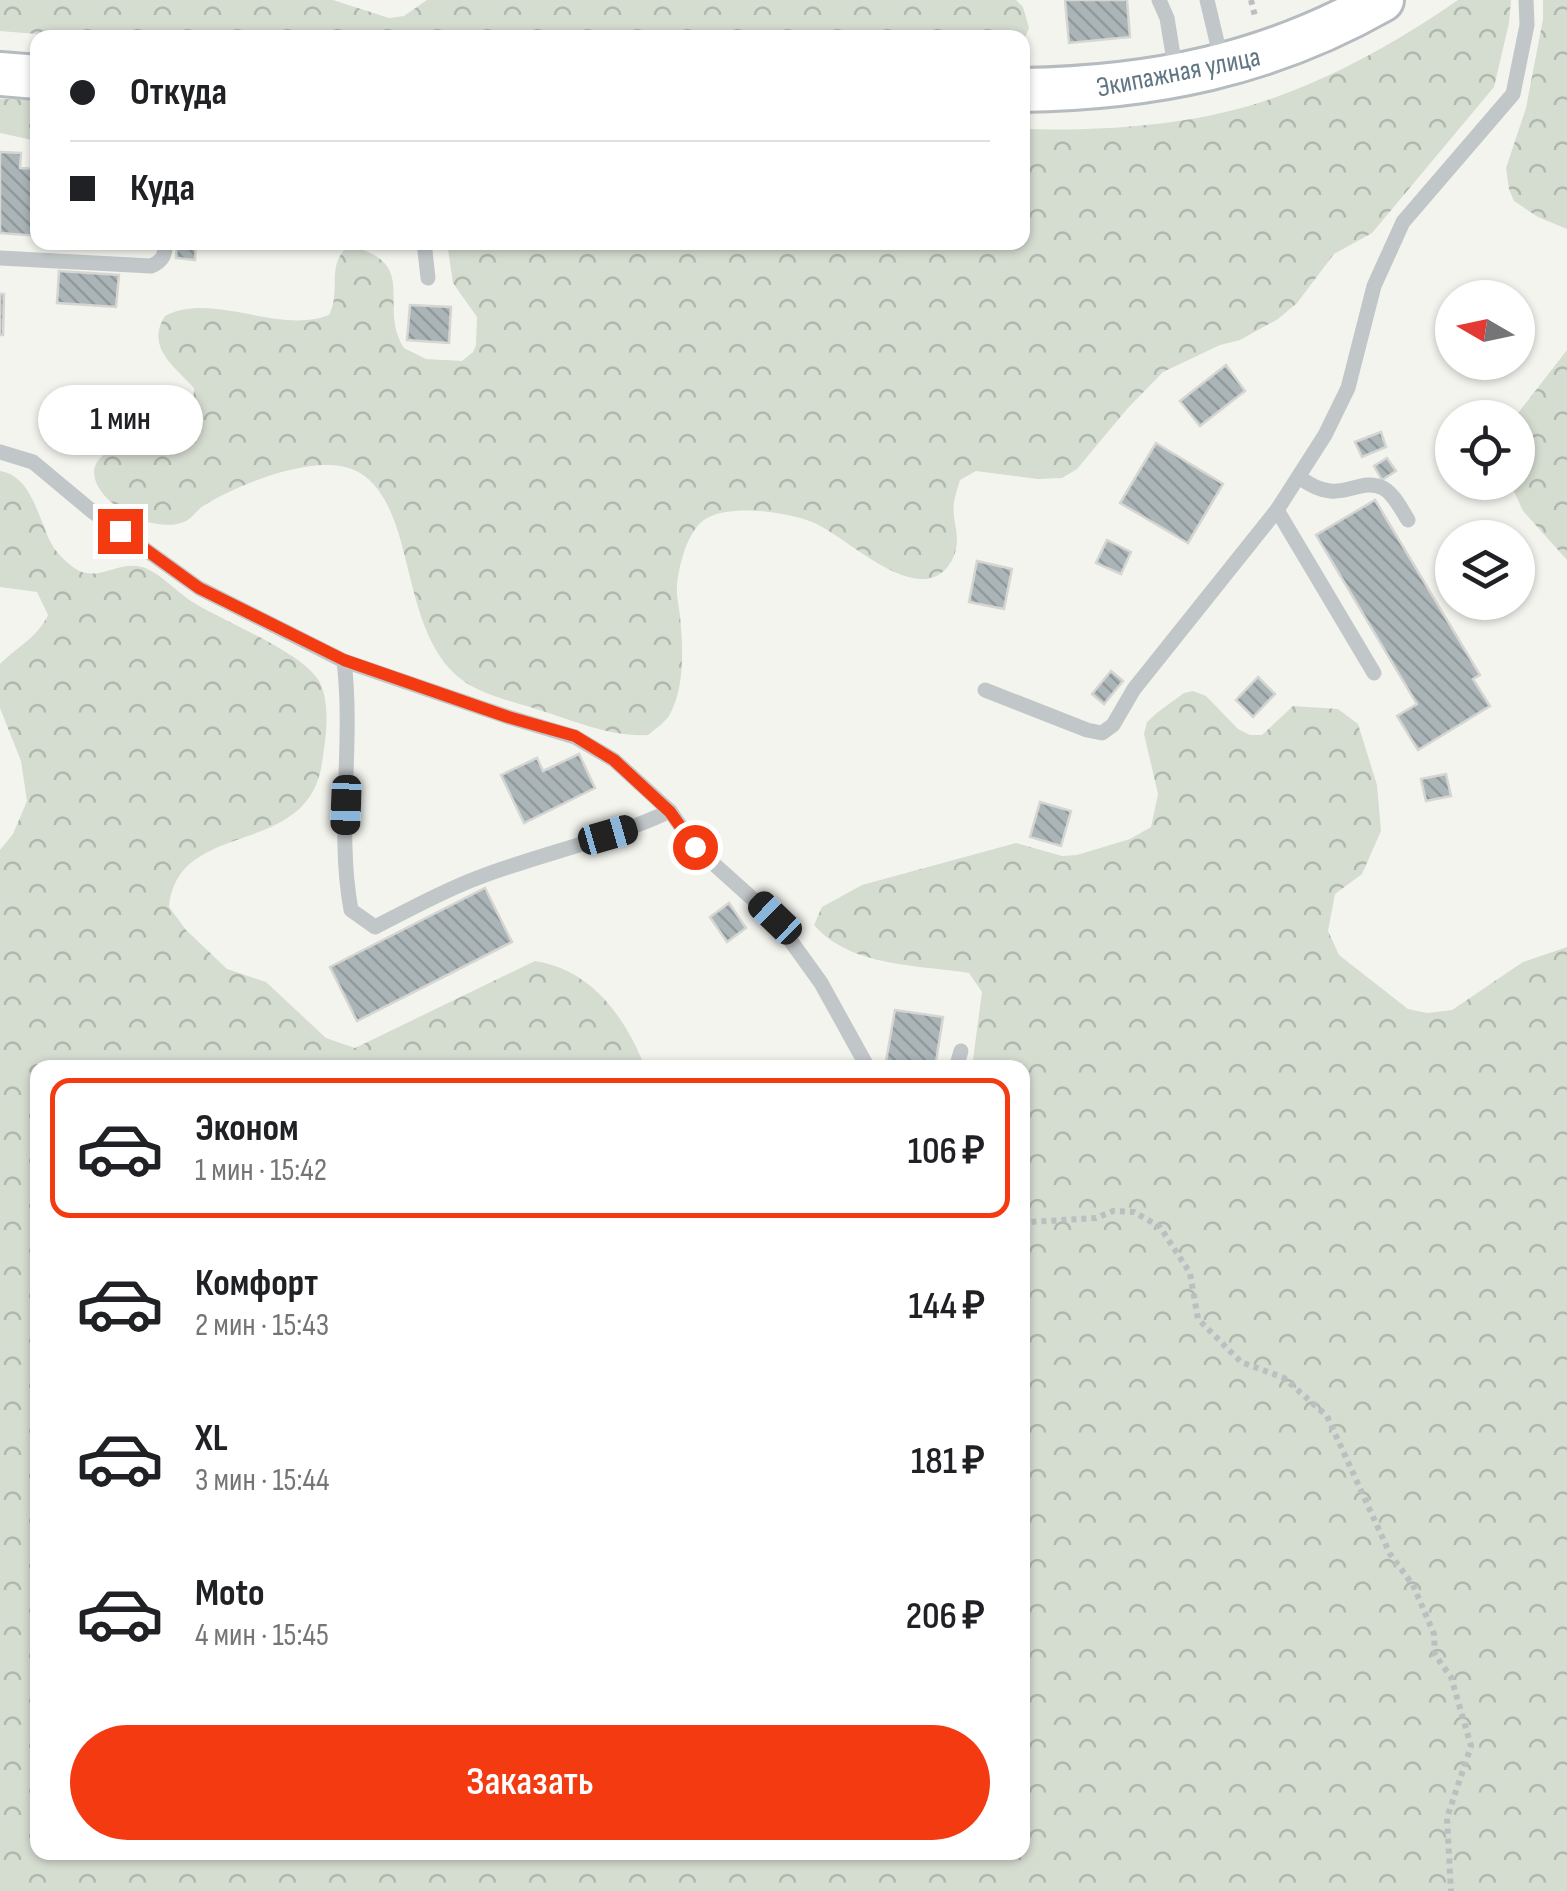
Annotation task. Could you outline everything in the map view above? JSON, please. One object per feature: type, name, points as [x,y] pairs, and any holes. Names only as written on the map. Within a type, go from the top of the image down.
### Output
[{"type":"main road","name":"Экипажная улица","points":[[1030,90],[1091,89],[1222,67],[1270,54],[1382,0]]},
{"type":"main road","points":[[0,74],[30,76]]},
{"type":"lane","points":[[1160,0],[1177,76]]},
{"type":"lane","points":[[1207,0],[1222,67]]},
{"type":"lane","points":[[985,690],[1102,733],[1113,725],[1134,689],[1278,510],[1326,435],[1348,388],[1374,286],[1403,222],[1513,94],[1527,24],[1526,0]]},
{"type":"lane","points":[[0,258],[151,266],[160,263],[166,250]]},
{"type":"lane","points":[[425,250],[428,278]]},
{"type":"lane","points":[[0,452],[34,462],[93,512],[199,588],[344,660],[575,736],[614,760],[670,812],[695,847],[775,918],[821,983],[864,1060]]},
{"type":"lane","points":[[1299,477],[1325,493],[1373,485],[1385,489],[1408,520]]},
{"type":"lane","points":[[1278,510],[1374,673]]},
{"type":"lane","points":[[344,660],[350,708],[344,870],[351,910],[375,927],[475,878],[635,828],[670,812]]},
{"type":"path","points":[[1030,1222],[1096,1218],[1113,1210],[1134,1212],[1160,1227],[1190,1274],[1198,1319],[1241,1362],[1284,1378],[1327,1416],[1390,1554],[1413,1585],[1434,1634],[1435,1656],[1451,1677],[1471,1746],[1447,1818],[1451,1891]]},
{"type":"green space","points":[[0,0],[333,0],[389,18],[404,16],[427,0],[1016,0],[1023,7],[1029,28],[30,30],[30,33],[0,31]]},
{"type":"green space","points":[[1458,0],[1511,0],[1494,87],[1372,233],[1334,254],[1297,303],[1278,319],[1240,340],[1220,345],[1163,372],[1077,469],[1062,478],[976,471],[960,480],[954,502],[955,554],[938,575],[921,579],[902,575],[812,522],[789,515],[731,511],[707,518],[686,548],[677,585],[682,653],[678,692],[668,717],[648,735],[593,727],[488,694],[461,679],[441,658],[427,631],[391,513],[378,490],[360,473],[325,465],[281,472],[218,497],[188,520],[163,525],[126,512],[99,488],[94,471],[101,458],[176,420],[189,407],[194,388],[160,347],[158,337],[165,316],[203,308],[289,320],[329,315],[336,269],[345,250],[371,253],[391,274],[394,316],[404,348],[426,359],[462,361],[476,345],[477,317],[453,283],[448,250],[1030,250],[1030,129],[1134,126],[1245,107],[1301,88],[1409,32]]},
{"type":"green space","points":[[1543,0],[1567,0],[1567,229],[1514,201],[1506,168],[1526,108]]},
{"type":"green space","points":[[0,99],[30,100],[30,139],[0,133]]},
{"type":"green space","points":[[1567,350],[1567,560],[1523,511],[1518,500],[1535,500],[1535,400],[1528,400]]},
{"type":"green space","points":[[0,471],[21,482],[28,491],[54,548],[73,567],[92,574],[125,566],[148,569],[191,601],[297,659],[319,681],[325,700],[326,732],[322,763],[312,793],[293,814],[195,860],[178,879],[169,907],[186,930],[227,969],[266,982],[326,1038],[355,1048],[535,961],[555,966],[590,985],[616,1014],[642,1060],[30,1060],[30,1860],[1030,1860],[1030,1060],[973,1060],[982,992],[969,973],[866,957],[829,939],[814,925],[822,907],[862,885],[1016,843],[1062,856],[1077,855],[1130,839],[1151,827],[1158,794],[1144,734],[1147,722],[1184,693],[1193,691],[1206,696],[1238,729],[1250,735],[1262,735],[1293,706],[1338,709],[1358,724],[1377,785],[1381,831],[1362,874],[1335,894],[1328,931],[1339,955],[1408,1009],[1427,1013],[1452,1010],[1523,962],[1567,947],[1567,1891],[0,1891],[0,850],[13,834],[27,801],[21,761],[0,708],[0,664],[33,636],[48,615],[37,592],[0,587]]},
{"type":"building","points":[[1065,0],[1127,0],[1130,37],[1069,43]]},
{"type":"building","points":[[0,152],[21,153],[20,168],[30,169],[30,235],[0,233]]},
{"type":"building","points":[[176,250],[196,250],[195,260],[176,258]]},
{"type":"building","points":[[59,271],[119,275],[116,307],[57,303]]},
{"type":"building","points":[[0,294],[4,294],[3,335],[0,335]]},
{"type":"building","points":[[410,305],[451,307],[449,343],[407,340]]},
{"type":"building","points":[[1226,365],[1245,391],[1200,426],[1180,401]]},
{"type":"building","points":[[1381,432],[1386,447],[1362,457],[1355,442]]},
{"type":"building","points":[[1156,443],[1223,484],[1188,543],[1120,503]]},
{"type":"building","points":[[1387,458],[1396,471],[1382,480],[1374,466]]},
{"type":"building","points":[[1375,500],[1435,600],[1435,620],[1447,620],[1480,675],[1473,679],[1490,706],[1418,750],[1397,716],[1417,704],[1316,535]]},
{"type":"building","points":[[1107,540],[1131,552],[1121,574],[1096,563]]},
{"type":"building","points":[[977,561],[1012,569],[1004,609],[969,602]]},
{"type":"building","points":[[1111,671],[1123,681],[1104,704],[1092,694]]},
{"type":"building","points":[[1258,677],[1275,694],[1253,717],[1236,700]]},
{"type":"building","points":[[579,754],[595,788],[524,823],[501,775],[537,758],[543,771]]},
{"type":"building","points":[[1446,774],[1451,796],[1426,801],[1421,779]]},
{"type":"building","points":[[1040,802],[1071,811],[1061,846],[1030,837]]},
{"type":"building","points":[[485,888],[512,942],[357,1021],[330,967]]},
{"type":"building","points":[[729,903],[746,928],[727,942],[710,917]]},
{"type":"building","points":[[895,1010],[943,1017],[936,1060],[886,1060]]},
{"type":"route","points":[[120,531],[199,588],[344,660],[575,736],[614,760],[670,812],[695,847]]}]
